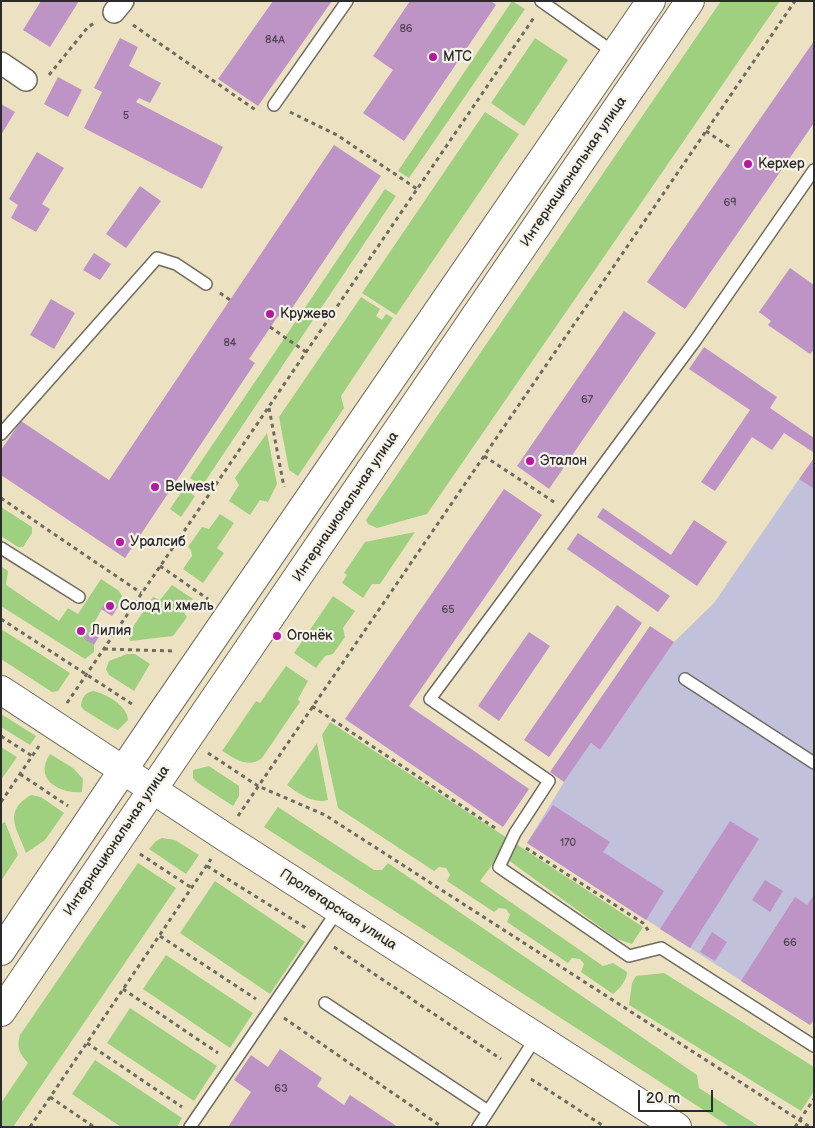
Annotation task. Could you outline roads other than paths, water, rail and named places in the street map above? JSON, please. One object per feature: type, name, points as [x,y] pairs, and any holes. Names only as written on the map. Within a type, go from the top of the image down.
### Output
[{"type":"main road","points":[[1,951],[652,1]]},
{"type":"main road","name":"Интернациональная улица","points":[[1,1012],[690,1]]},
{"type":"main road","name":"Пролетарская улица","points":[[1,690],[338,910],[678,1127]]},
{"type":"street","points":[[1,63],[26,80]]},
{"type":"lane","points":[[274,105],[347,1]]},
{"type":"lane","points":[[542,2],[616,54]]},
{"type":"lane","points":[[814,170],[695,341],[430,699],[549,781],[511,839],[499,867],[629,956],[661,948],[814,1046]]},
{"type":"lane","points":[[1,434],[157,258],[176,264],[206,284]]},
{"type":"lane","points":[[1,548],[78,597]]},
{"type":"lane","points":[[684,679],[814,763]]},
{"type":"lane","points":[[194,1122],[338,910]]},
{"type":"lane","points":[[325,1003],[488,1111]]},
{"type":"lane","points":[[478,1127],[537,1036]]},
{"type":"place","name":"МТС","points":[[433,57]]},
{"type":"place","name":"Керхер","points":[[748,164]]},
{"type":"place","name":"Кружево","points":[[270,314]]},
{"type":"place","name":"Эталон","points":[[530,461]]},
{"type":"place","name":"Belwest","points":[[155,487]]},
{"type":"place","name":"Уралсиб","points":[[120,542]]},
{"type":"place","name":"Солод и хмель","points":[[110,606]]},
{"type":"place","name":"Лилия","points":[[81,631]]},
{"type":"place","name":"Огонёк","points":[[277,636]]}]
